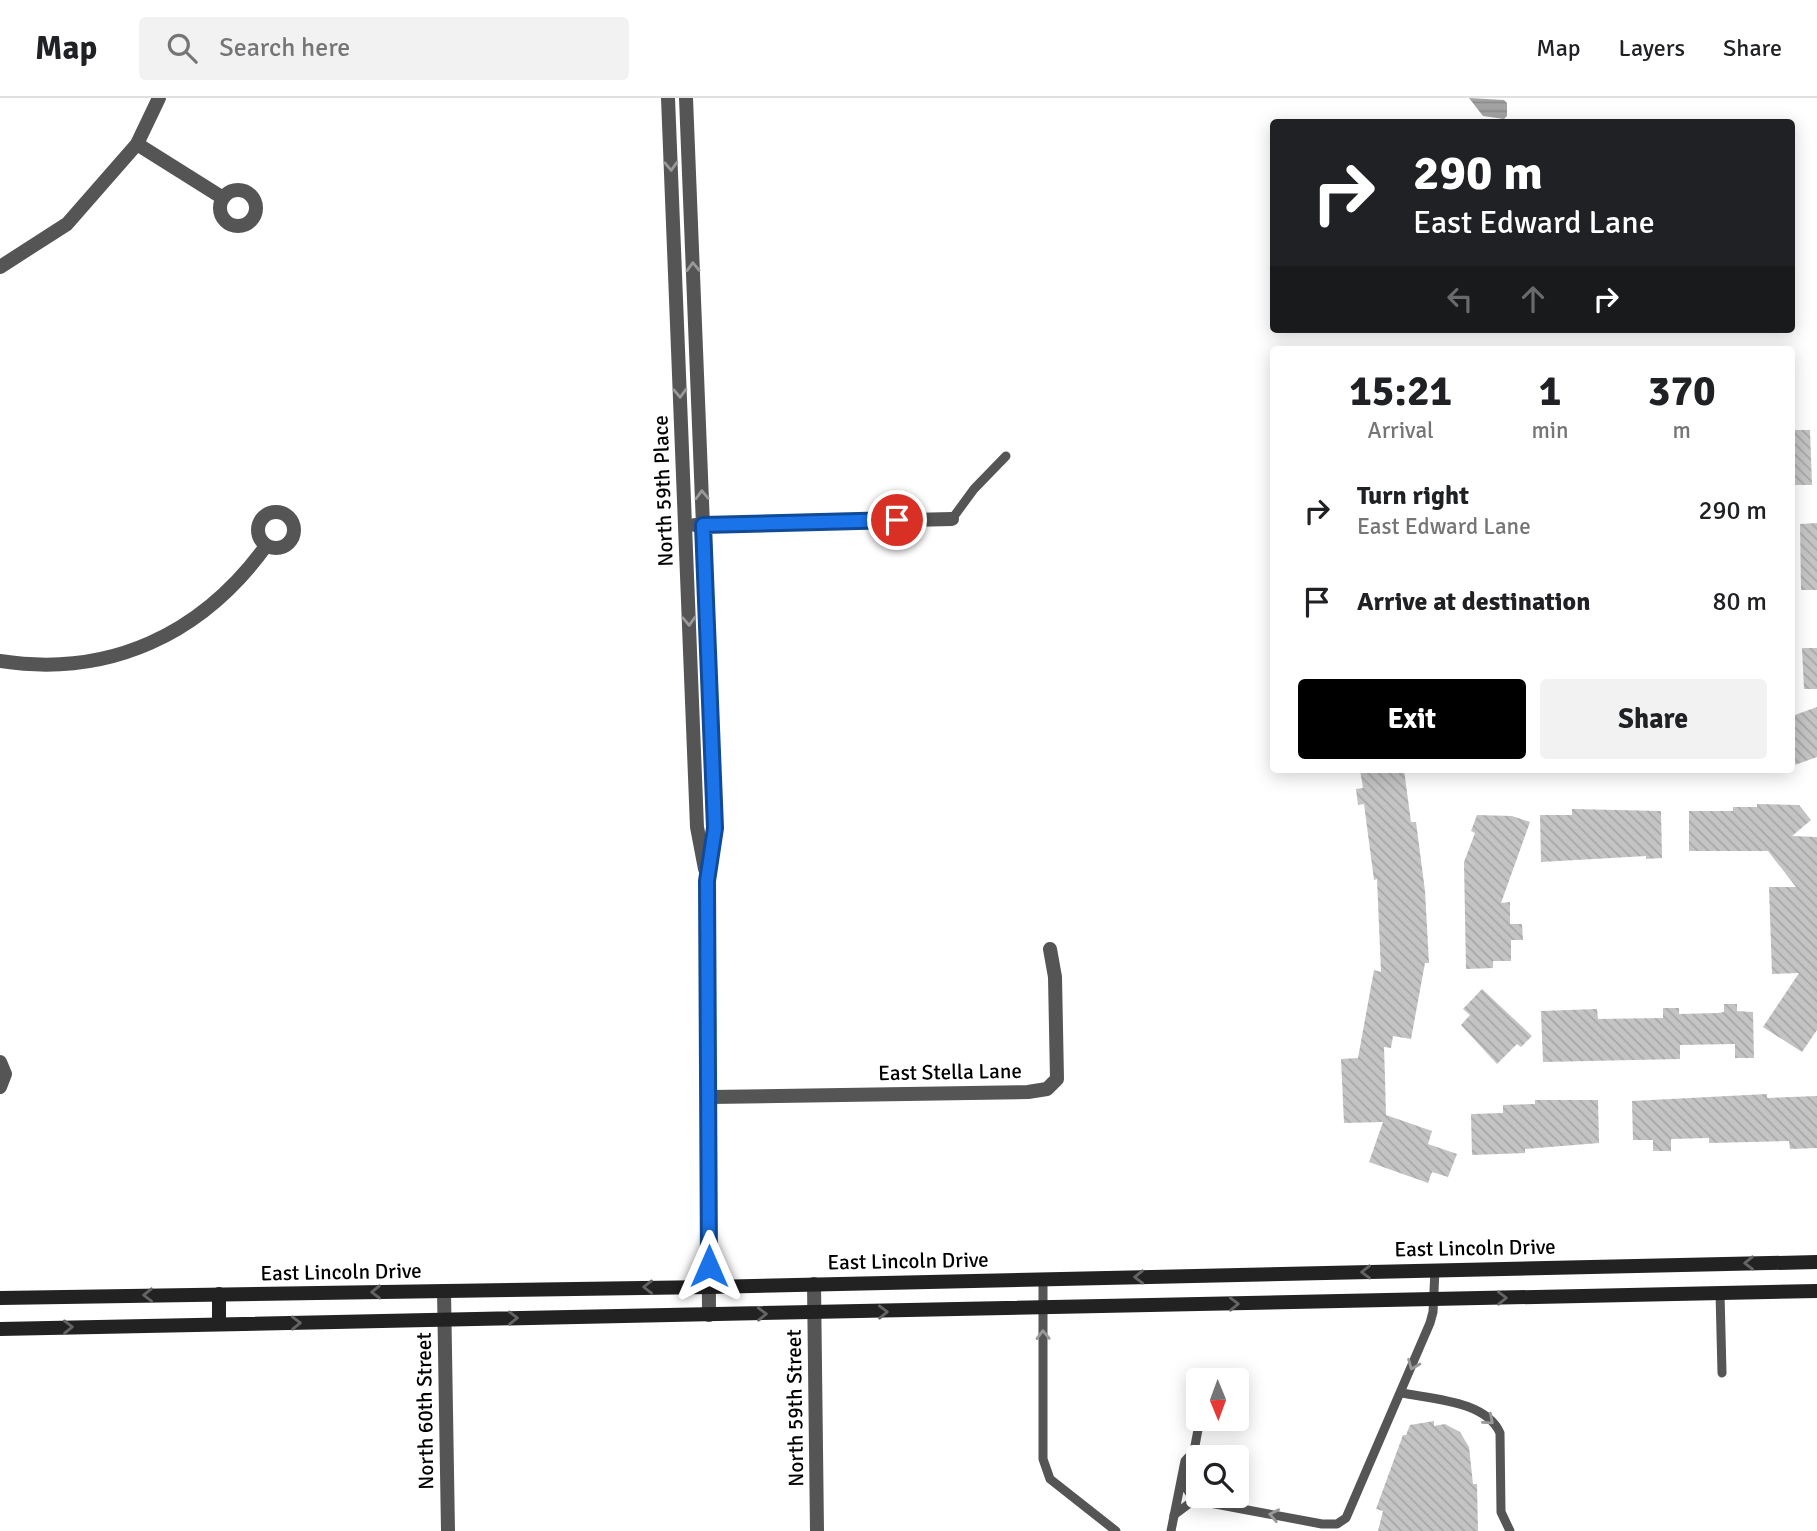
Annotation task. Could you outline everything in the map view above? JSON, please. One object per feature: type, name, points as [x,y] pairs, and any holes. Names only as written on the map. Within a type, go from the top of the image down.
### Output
[{"type":"main road","name":"East Lincoln Drive","points":[[0,1298],[709,1287],[1817,1262]]},
{"type":"main road","points":[[0,1329],[1817,1291]]},
{"type":"main road","points":[[219,1294],[219,1324]]},
{"type":"street","points":[[0,267],[67,224],[137,144],[159,98]]},
{"type":"street","name":"North 59th Place","points":[[668,98],[697,827],[707,881]]},
{"type":"street","name":"North 59th Place","points":[[686,98],[715,828],[707,881],[709,1315]]},
{"type":"street","points":[[137,144],[223,198]]},
{"type":"street","points":[[685,525],[952,519]]},
{"type":"street","points":[[0,661],[53,664],[101,659],[141,649],[167,636],[221,599],[267,546]]},
{"type":"street","name":"East Stella Lane","points":[[710,1097],[1028,1092],[1046,1089],[1057,1079],[1055,977],[1050,949]]},
{"type":"street","points":[[0,1062],[5,1074],[0,1087]]},
{"type":"street","name":"North 59th Street","points":[[814,1284],[817,1531]]},
{"type":"street","name":"North 60th Street","points":[[444,1291],[448,1531]]},
{"type":"lane","points":[[952,519],[974,489],[1006,456]]},
{"type":"lane","points":[[1237,1508],[1322,1524],[1341,1522],[1351,1509],[1430,1323],[1435,1270]]},
{"type":"lane","points":[[1043,1280],[1043,1459],[1050,1479],[1116,1531]]},
{"type":"lane","points":[[1720,1293],[1721,1373]]},
{"type":"lane","points":[[1402,1393],[1482,1413],[1496,1423],[1500,1433],[1501,1511],[1510,1531]]},
{"type":"lane","points":[[1171,1531],[1186,1460]]},
{"type":"lane","points":[[1174,1515],[1186,1506]]},
{"type":"shaded area","points":[[1469,98],[1504,100],[1507,103],[1507,116],[1504,119],[1483,116]]},
{"type":"building","points":[[1795,430],[1810,430],[1812,485],[1795,485]]},
{"type":"building","points":[[1817,523],[1817,590],[1801,590],[1800,524]]},
{"type":"building","points":[[1802,648],[1817,648],[1817,689],[1804,689]]},
{"type":"building","points":[[1817,707],[1817,757],[1795,765],[1795,715]]},
{"type":"building","points":[[1360,773],[1404,773],[1411,822],[1416,822],[1425,891],[1429,963],[1425,963],[1411,1039],[1393,1036],[1391,1048],[1384,1047],[1386,1115],[1432,1131],[1428,1144],[1457,1154],[1448,1177],[1432,1172],[1428,1183],[1369,1162],[1383,1122],[1344,1123],[1341,1059],[1358,1058],[1374,970],[1381,972],[1377,879],[1374,880],[1364,804],[1358,805],[1356,789],[1363,788]]},
{"type":"building","points":[[1757,804],[1799,805],[1811,820],[1792,836],[1817,837],[1817,1030],[1802,1052],[1763,1027],[1799,973],[1772,974],[1769,887],[1796,887],[1768,851],[1689,851],[1689,811],[1733,811],[1733,807],[1757,807]]},
{"type":"building","points":[[1572,809],[1661,811],[1662,858],[1646,859],[1646,856],[1541,862],[1540,815],[1572,815]]},
{"type":"building","points":[[1477,815],[1512,816],[1530,822],[1501,903],[1510,902],[1510,924],[1522,924],[1523,940],[1511,940],[1511,961],[1493,961],[1493,968],[1466,969],[1464,862],[1475,833],[1471,831]]},
{"type":"building","points":[[1482,989],[1532,1036],[1521,1047],[1517,1044],[1497,1064],[1461,1025],[1470,1015],[1463,1009]]},
{"type":"building","points":[[1724,1004],[1737,1004],[1737,1011],[1753,1012],[1754,1058],[1735,1058],[1735,1044],[1680,1045],[1680,1059],[1543,1062],[1541,1011],[1597,1009],[1598,1019],[1663,1018],[1663,1008],[1679,1008],[1679,1014],[1718,1013],[1724,1012]]},
{"type":"building","points":[[1767,1094],[1767,1098],[1817,1096],[1817,1148],[1790,1149],[1789,1141],[1709,1143],[1709,1138],[1671,1139],[1671,1151],[1653,1151],[1653,1140],[1633,1140],[1632,1101]]},
{"type":"building","points":[[1535,1100],[1598,1100],[1599,1143],[1525,1149],[1525,1153],[1472,1155],[1471,1114],[1503,1113],[1503,1105],[1535,1104]]},
{"type":"building","points":[[1434,1421],[1434,1426],[1445,1424],[1460,1432],[1469,1447],[1473,1484],[1477,1484],[1478,1531],[1378,1531],[1383,1511],[1376,1509],[1403,1435],[1406,1435],[1410,1425]]},
{"type":"route","points":[[709,1266],[707,881],[715,828],[703,525],[897,520]]}]
